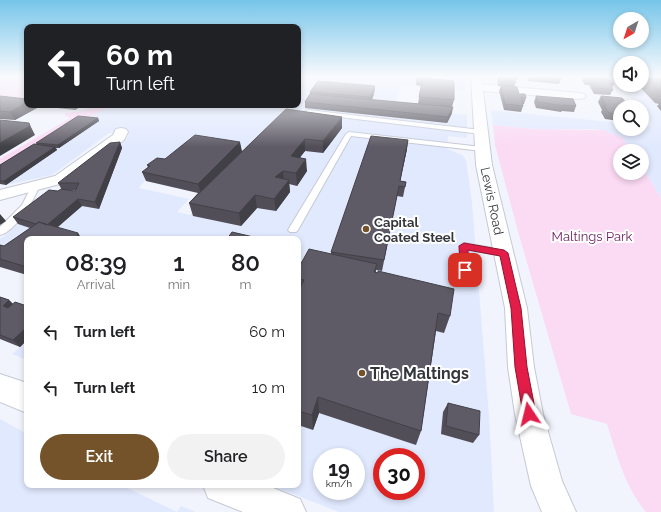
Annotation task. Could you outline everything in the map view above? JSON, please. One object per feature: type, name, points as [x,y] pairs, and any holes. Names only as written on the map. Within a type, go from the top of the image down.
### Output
[{"type":"street","name":"Lewis Road","points":[[478,100],[481,141],[516,308],[521,367],[536,446],[547,486],[559,512]]},
{"type":"street","points":[[0,195],[35,187],[68,175],[119,137],[121,132]]},
{"type":"street","points":[[0,388],[24,397]]},
{"type":"street","points":[[228,488],[287,512]]},
{"type":"lane","points":[[304,112],[481,141]]},
{"type":"lane","points":[[293,230],[349,134],[481,141]]},
{"type":"lane","points":[[0,232],[22,213],[28,204],[35,187]]},
{"type":"lane","points":[[465,281],[464,246],[504,253]]},
{"type":"shaded area","points":[[301,100],[396,100],[394,108],[467,115],[467,138],[448,136],[447,149],[462,155],[466,160],[472,203],[489,416],[494,512],[339,512],[278,488],[301,488],[301,236],[24,236],[24,242],[0,267],[0,239],[127,138],[129,132],[109,133],[52,175],[6,185],[99,108],[301,108]],"holes":[[[203,140],[253,149],[190,215],[177,212],[189,199],[139,188],[145,180]]]},
{"type":"shaded area","points":[[632,100],[661,100],[661,198],[649,178],[649,144],[626,144],[621,137],[618,136],[649,136],[649,126],[653,126],[649,121],[649,100]]},
{"type":"shaded area","points":[[491,110],[613,122],[613,134],[597,129],[534,129],[493,125]]},
{"type":"shaded area","points":[[24,343],[24,359],[12,354]]},
{"type":"shaded area","points":[[0,419],[24,432],[24,488],[127,488],[177,512],[0,512]]},
{"type":"shaded area","points":[[181,506],[196,512],[177,512]]},
{"type":"green space","points":[[8,100],[24,100],[24,102]]},
{"type":"green space","points":[[88,108],[106,108],[0,170],[0,159],[70,118],[65,116],[65,113],[82,111]]},
{"type":"green space","name":"Maltings Park","points":[[493,125],[534,129],[603,130],[613,134],[613,136],[621,137],[626,144],[613,144],[613,180],[649,180],[649,178],[661,198],[661,512],[646,512],[632,492],[622,470],[607,424],[571,414],[519,235],[495,145]]},
{"type":"building","points":[[0,100],[24,100],[24,104],[10,112],[0,111]]},
{"type":"building","points":[[306,100],[375,100],[453,107],[448,117],[305,102]]},
{"type":"building","points":[[504,100],[522,100],[523,106],[505,104]]},
{"type":"building","points":[[537,100],[573,100],[576,106],[563,105],[564,106],[538,102]]},
{"type":"building","points":[[603,100],[624,100],[613,100],[613,113],[609,113],[604,106],[606,106]]},
{"type":"building","points":[[286,109],[342,117],[323,141],[305,139],[291,156],[306,159],[296,173],[283,171],[275,177],[289,180],[274,199],[255,195],[239,213],[189,203]]},
{"type":"building","points":[[78,116],[98,118],[58,145],[36,143]]},
{"type":"building","points":[[0,120],[29,123],[30,126],[0,143]]},
{"type":"building","points":[[195,135],[240,142],[198,184],[142,172],[150,166],[147,165],[157,158],[165,159]]},
{"type":"building","name":"Capital Coated Steel","points":[[371,136],[408,140],[400,181],[406,182],[405,187],[399,186],[384,260],[331,252]]},
{"type":"building","points":[[120,142],[95,202],[78,199],[47,225],[39,222],[36,224],[13,217],[49,190],[58,191],[61,189],[75,191],[79,183],[58,183],[110,143]]},
{"type":"building","points":[[34,144],[55,147],[4,181],[0,181],[0,165]]},
{"type":"building","points":[[39,222],[78,233],[77,236],[24,236],[24,266],[0,259],[0,245],[4,246]]},
{"type":"building","points":[[232,232],[249,236],[229,236]]},
{"type":"building","name":"The Maltings","points":[[309,249],[377,264],[374,272],[378,273],[378,271],[454,289],[450,316],[438,313],[421,431],[318,397],[312,415],[301,412],[301,286],[304,280],[301,280],[301,264]]},
{"type":"building","points":[[0,297],[9,300],[3,306],[8,308],[15,302],[24,305],[24,330],[13,340],[0,335]]},
{"type":"building","points":[[448,403],[480,411],[479,435],[446,426]]},
{"type":"place","name":"Capital Coated Steel","points":[[366,229]]},
{"type":"place","name":"The Maltings","points":[[362,373]]},
{"type":"route","points":[[465,270],[464,246],[485,251],[504,253],[516,308],[521,367],[529,414]]}]
